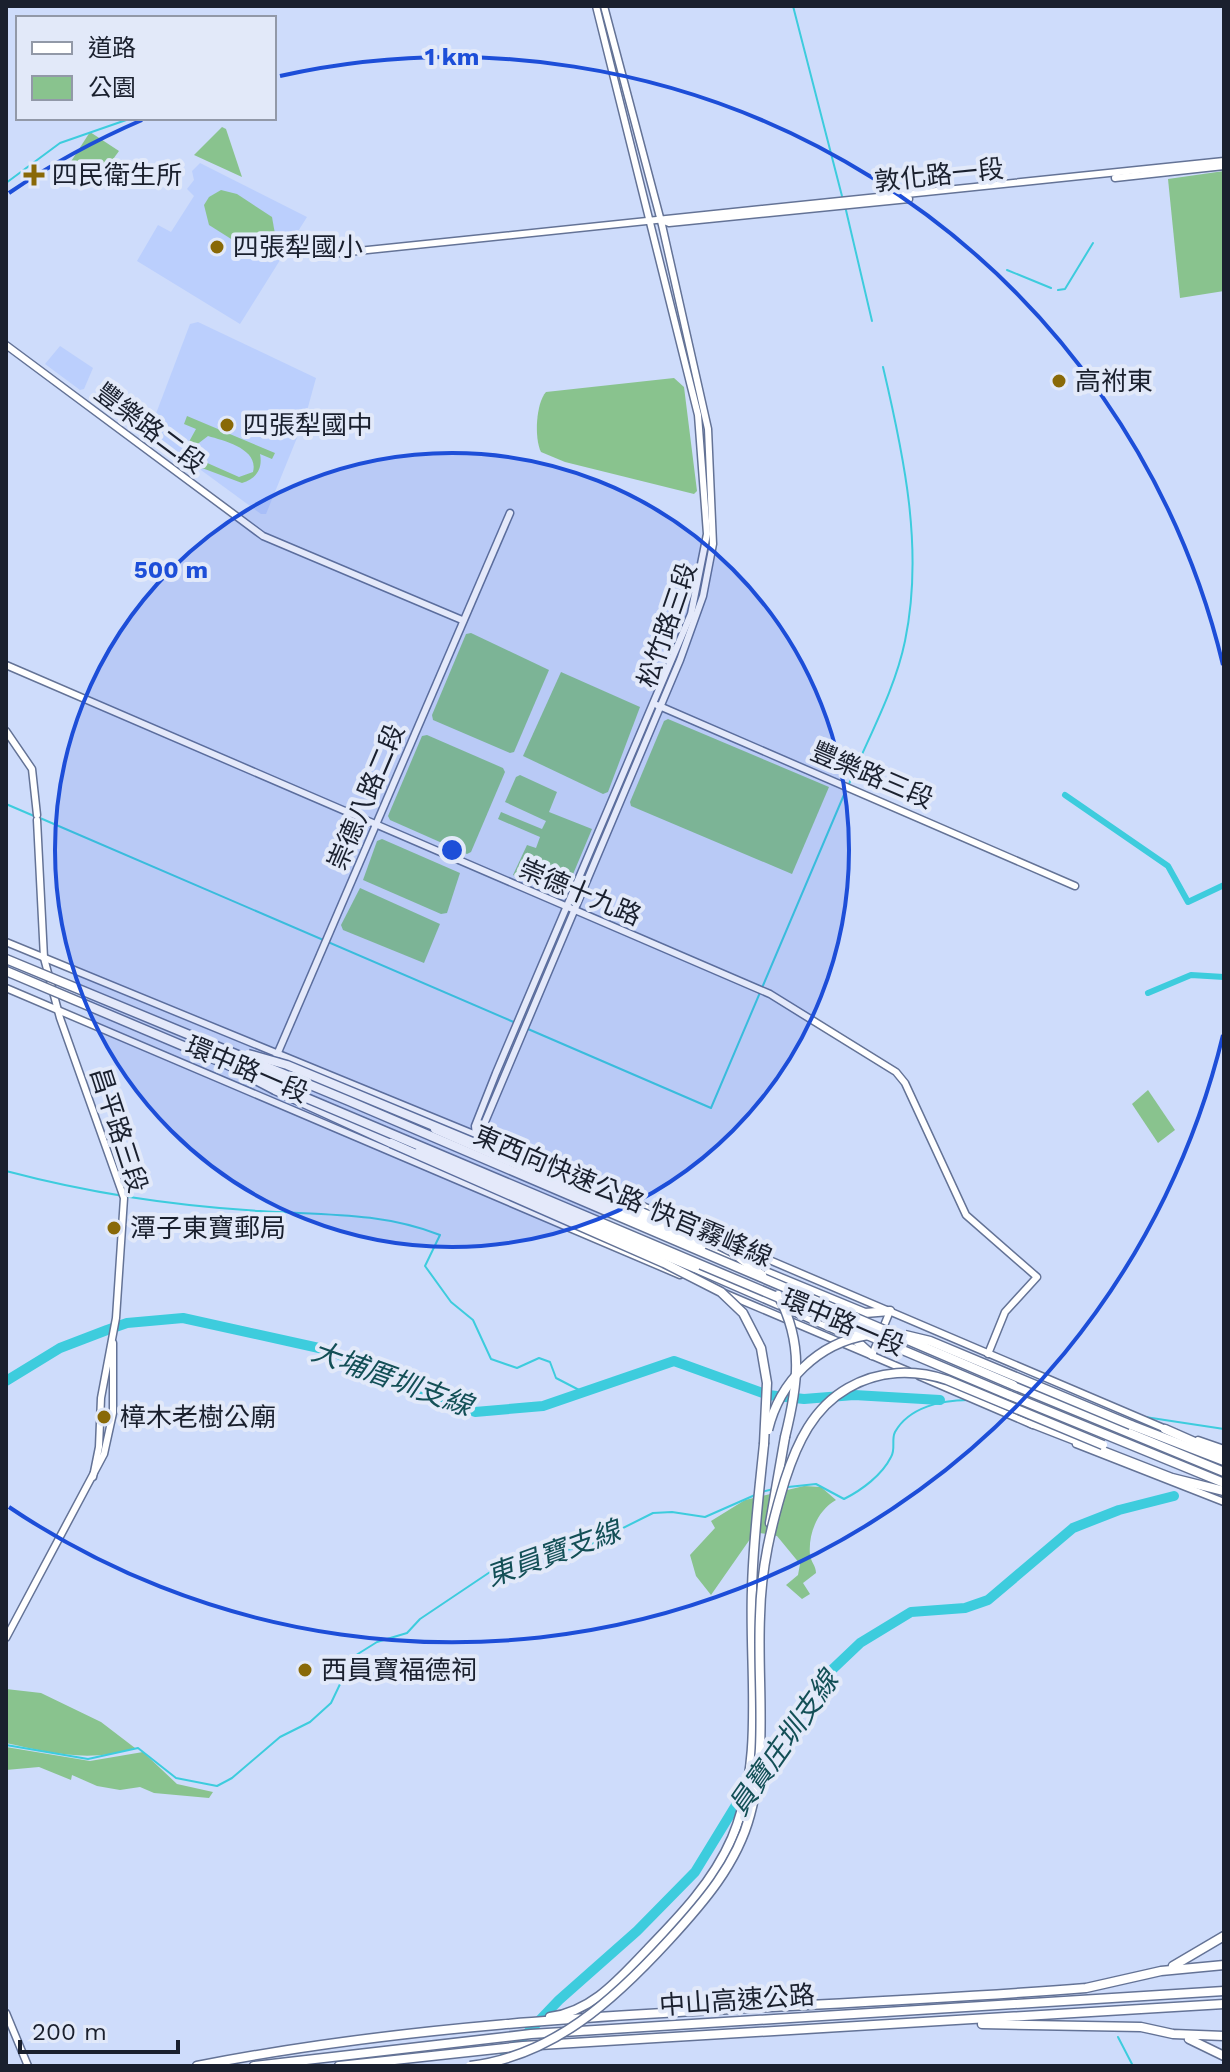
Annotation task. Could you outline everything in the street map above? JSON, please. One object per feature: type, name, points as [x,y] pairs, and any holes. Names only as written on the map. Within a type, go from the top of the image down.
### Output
[{"type":"highway","name":"東西向快速公路 快官霧峰線","points":[[6,959],[1224,1472]]},
{"type":"highway","name":"東西向快速公路 快官霧峰線","points":[[6,971],[1224,1483]]},
{"type":"highway","points":[[207,1042],[287,1065],[711,1241],[761,1273],[789,1316],[798,1361],[795,1393],[774,1484],[760,1615],[758,1774],[750,1816],[734,1855],[699,1907],[641,1971],[599,2009],[578,2025],[516,2056],[470,2066]]},
{"type":"highway","points":[[197,2066],[362,2040],[511,2025],[576,2010],[604,1994],[643,1955],[709,1879],[731,1840],[744,1799],[752,1742],[752,1591],[767,1383],[761,1348],[743,1313],[721,1292],[664,1263],[275,1090],[200,1051]]},
{"type":"highway","points":[[400,1111],[447,1135],[702,1246],[865,1313],[890,1311]]},
{"type":"highway","points":[[391,1143],[851,1336],[872,1355]]},
{"type":"highway","points":[[764,1444],[784,1391],[805,1366],[847,1340],[884,1333],[930,1341],[1224,1461]]},
{"type":"highway","points":[[770,1524],[807,1427],[840,1393],[883,1374],[922,1373],[947,1380],[1212,1488]]},
{"type":"highway","points":[[1031,1423],[1172,1478],[1224,1491]]},
{"type":"highway","points":[[1165,1429],[1224,1452]]},
{"type":"highway","points":[[1161,1971],[1224,1936]]},
{"type":"highway","points":[[532,2021],[1086,1988],[1161,1971],[1224,1965]]},
{"type":"highway","name":"中山高速公路","points":[[254,2066],[531,2034],[1224,1991]]},
{"type":"highway","name":"中山高速公路","points":[[339,2066],[523,2046],[1224,2004]]},
{"type":"highway","points":[[877,2023],[1119,2026],[1173,2034],[1224,2036]]},
{"type":"highway","points":[[1173,2034],[1224,2056]]},
{"type":"street","name":"松竹路三段","points":[[456,1182],[476,1135],[482,1129],[518,1032],[703,596],[713,544],[714,513],[704,399],[596,6]]},
{"type":"street","name":"松竹路三段","points":[[604,6],[655,220]]},
{"type":"street","name":"敦化路一段","points":[[329,254],[1224,163]]},
{"type":"street","name":"豐樂路二段","points":[[6,345],[221,507],[272,540],[462,620]]},
{"type":"street","name":"崇德八路二段","points":[[259,1096],[510,513]]},
{"type":"street","name":"崇德十九路","points":[[6,665],[770,994],[896,1072],[905,1083],[966,1215],[1037,1277],[1005,1312],[988,1354]]},
{"type":"street","name":"豐樂路三段","points":[[657,705],[1075,886]]},
{"type":"street","name":"昌平路三段","points":[[6,731],[32,769],[44,958],[58,1011],[122,1196],[116,1318],[101,1398],[99,1447],[93,1477]]},
{"type":"street","name":"環中路一段","points":[[6,942],[476,1135],[1165,1429]]},
{"type":"street","name":"環中路一段","points":[[6,988],[456,1182],[872,1355],[1132,1469],[1224,1502]]},
{"type":"street","points":[[872,1355],[890,1311]]},
{"type":"street","name":"昌平路三段","points":[[6,1638],[104,1454],[113,1413],[112,1339]]},
{"type":"street","points":[[6,2013],[28,2066]]},
{"type":"shaded area","name":"四張犁國小","points":[[200,163],[307,217],[240,324],[137,261],[158,225],[171,232],[194,196],[187,189],[194,180],[192,171]]},
{"type":"shaded area","name":"四張犁國中","points":[[198,322],[316,378],[305,418],[266,514],[261,514],[149,432],[190,324]]},
{"type":"shaded area","points":[[60,346],[93,368],[84,389],[80,390],[45,364]]},
{"type":"green space","points":[[222,127],[226,129],[242,177],[194,155]]},
{"type":"green space","points":[[90,132],[119,151],[97,181],[70,163]]},
{"type":"green space","points":[[1224,171],[1224,291],[1180,298],[1168,179]]},
{"type":"green space","points":[[221,190],[237,194],[272,217],[275,234],[268,246],[247,249],[209,225],[204,205],[209,197]]},
{"type":"green space","points":[[674,378],[684,387],[697,491],[694,494],[565,462],[541,452],[537,421],[546,392]]},
{"type":"green space","points":[[187,416],[275,453],[272,459],[260,454],[257,473],[242,483],[194,465],[185,449],[196,429],[184,424]],"holes":[[[208,436],[246,452],[251,457],[253,472],[239,477],[196,458],[195,446]]]},
{"type":"green space","points":[[471,633],[549,670],[514,752],[433,720],[432,715],[466,634]]},
{"type":"green space","points":[[561,672],[640,707],[608,792],[603,794],[523,756]]},
{"type":"green space","points":[[668,719],[829,787],[792,874],[631,806],[664,721]]},
{"type":"green space","points":[[427,735],[503,768],[505,772],[471,852],[467,854],[390,820],[388,816],[422,736]]},
{"type":"green space","points":[[520,775],[557,792],[549,812],[592,829],[566,891],[559,894],[513,875],[527,845],[536,848],[540,837],[498,819],[501,812],[542,829],[546,821],[505,802],[516,777]]},
{"type":"green space","points":[[382,839],[460,873],[447,913],[441,914],[363,880],[377,841]]},
{"type":"green space","points":[[360,888],[440,924],[424,963],[343,930],[341,925]]},
{"type":"green space","points":[[1148,1090],[1175,1130],[1158,1143],[1132,1104]]},
{"type":"green space","points":[[804,1486],[821,1487],[836,1500],[819,1516],[813,1531],[810,1555],[816,1573],[803,1583],[810,1594],[802,1599],[786,1585],[798,1575],[800,1564],[777,1536],[755,1532],[711,1595],[696,1576],[690,1555],[715,1528],[711,1521],[745,1500]]},
{"type":"green space","points":[[6,1689],[41,1693],[101,1722],[135,1748],[86,1756],[6,1743]]},
{"type":"green space","points":[[6,1747],[90,1761],[143,1752],[177,1784],[213,1792],[209,1798],[154,1793],[140,1787],[120,1790],[97,1786],[72,1775],[71,1780],[39,1767],[6,1770]]},
{"type":"waterway","points":[[793,6],[843,200]]},
{"type":"waterway","points":[[6,183],[60,143],[126,120]]},
{"type":"waterway","points":[[845,206],[872,321]]},
{"type":"waterway","points":[[1058,290],[1065,289],[1093,243]]},
{"type":"waterway","points":[[1007,270],[1051,288]]},
{"type":"waterway","points":[[849,784],[901,659],[913,572],[909,503],[883,367]]},
{"type":"waterway","points":[[528,1029],[711,1108],[846,790]]},
{"type":"waterway","points":[[1065,795],[1168,866],[1188,902],[1224,885]]},
{"type":"waterway","points":[[6,804],[34,816]]},
{"type":"waterway","points":[[40,818],[523,1026]]},
{"type":"waterway","points":[[1148,993],[1191,975],[1224,977]]},
{"type":"waterway","points":[[6,1171],[69,1186],[164,1202],[374,1218],[440,1235],[425,1266],[451,1302],[473,1320],[491,1359],[517,1368],[539,1358],[550,1362],[556,1378],[583,1392]]},
{"type":"waterway","name":"大埔厝圳支線","points":[[6,1381],[60,1348],[107,1330],[127,1323],[183,1318],[328,1350],[475,1412],[543,1406],[674,1361],[768,1395],[804,1399],[854,1395],[940,1400]]},
{"type":"waterway","name":"東員寶支線","points":[[788,1487],[816,1484],[844,1499],[864,1487],[887,1464],[892,1454],[895,1432],[909,1416],[948,1401],[968,1400]]},
{"type":"waterway","name":"大埔厝圳支線","points":[[1145,1417],[1224,1429]]},
{"type":"waterway","name":"東員寶支線","points":[[761,1492],[774,1489]]},
{"type":"waterway","name":"東員寶支線","points":[[6,1745],[88,1759],[138,1748],[176,1778],[217,1786],[232,1778],[280,1737],[310,1722],[331,1703],[353,1657],[377,1642],[407,1633],[420,1619],[496,1568],[518,1567],[559,1551],[585,1547],[653,1513],[672,1512],[705,1517],[755,1495]]},
{"type":"waterway","name":"員寶庄圳支線","points":[[756,1774],[781,1746],[820,1681],[860,1643],[911,1612],[965,1608],[988,1600],[1073,1528],[1119,1510],[1174,1496]]},
{"type":"waterway","name":"員寶庄圳支線","points":[[496,2066],[559,2000],[637,1931],[695,1872],[747,1787]]},
{"type":"waterway","points":[[1118,2037],[1133,2066]]},
{"type":"place","name":"四民衛生所","points":[[34,175]]},
{"type":"place","name":"四張犁國小","points":[[217,247]]},
{"type":"place","name":"高祔東","points":[[1059,381]]},
{"type":"place","name":"四張犁國中","points":[[227,425]]},
{"type":"place","name":"潭子東寶郵局","points":[[114,1228]]},
{"type":"place","name":"樟木老樹公廟","points":[[104,1417]]},
{"type":"place","name":"西員寶福德祠","points":[[305,1670]]}]
